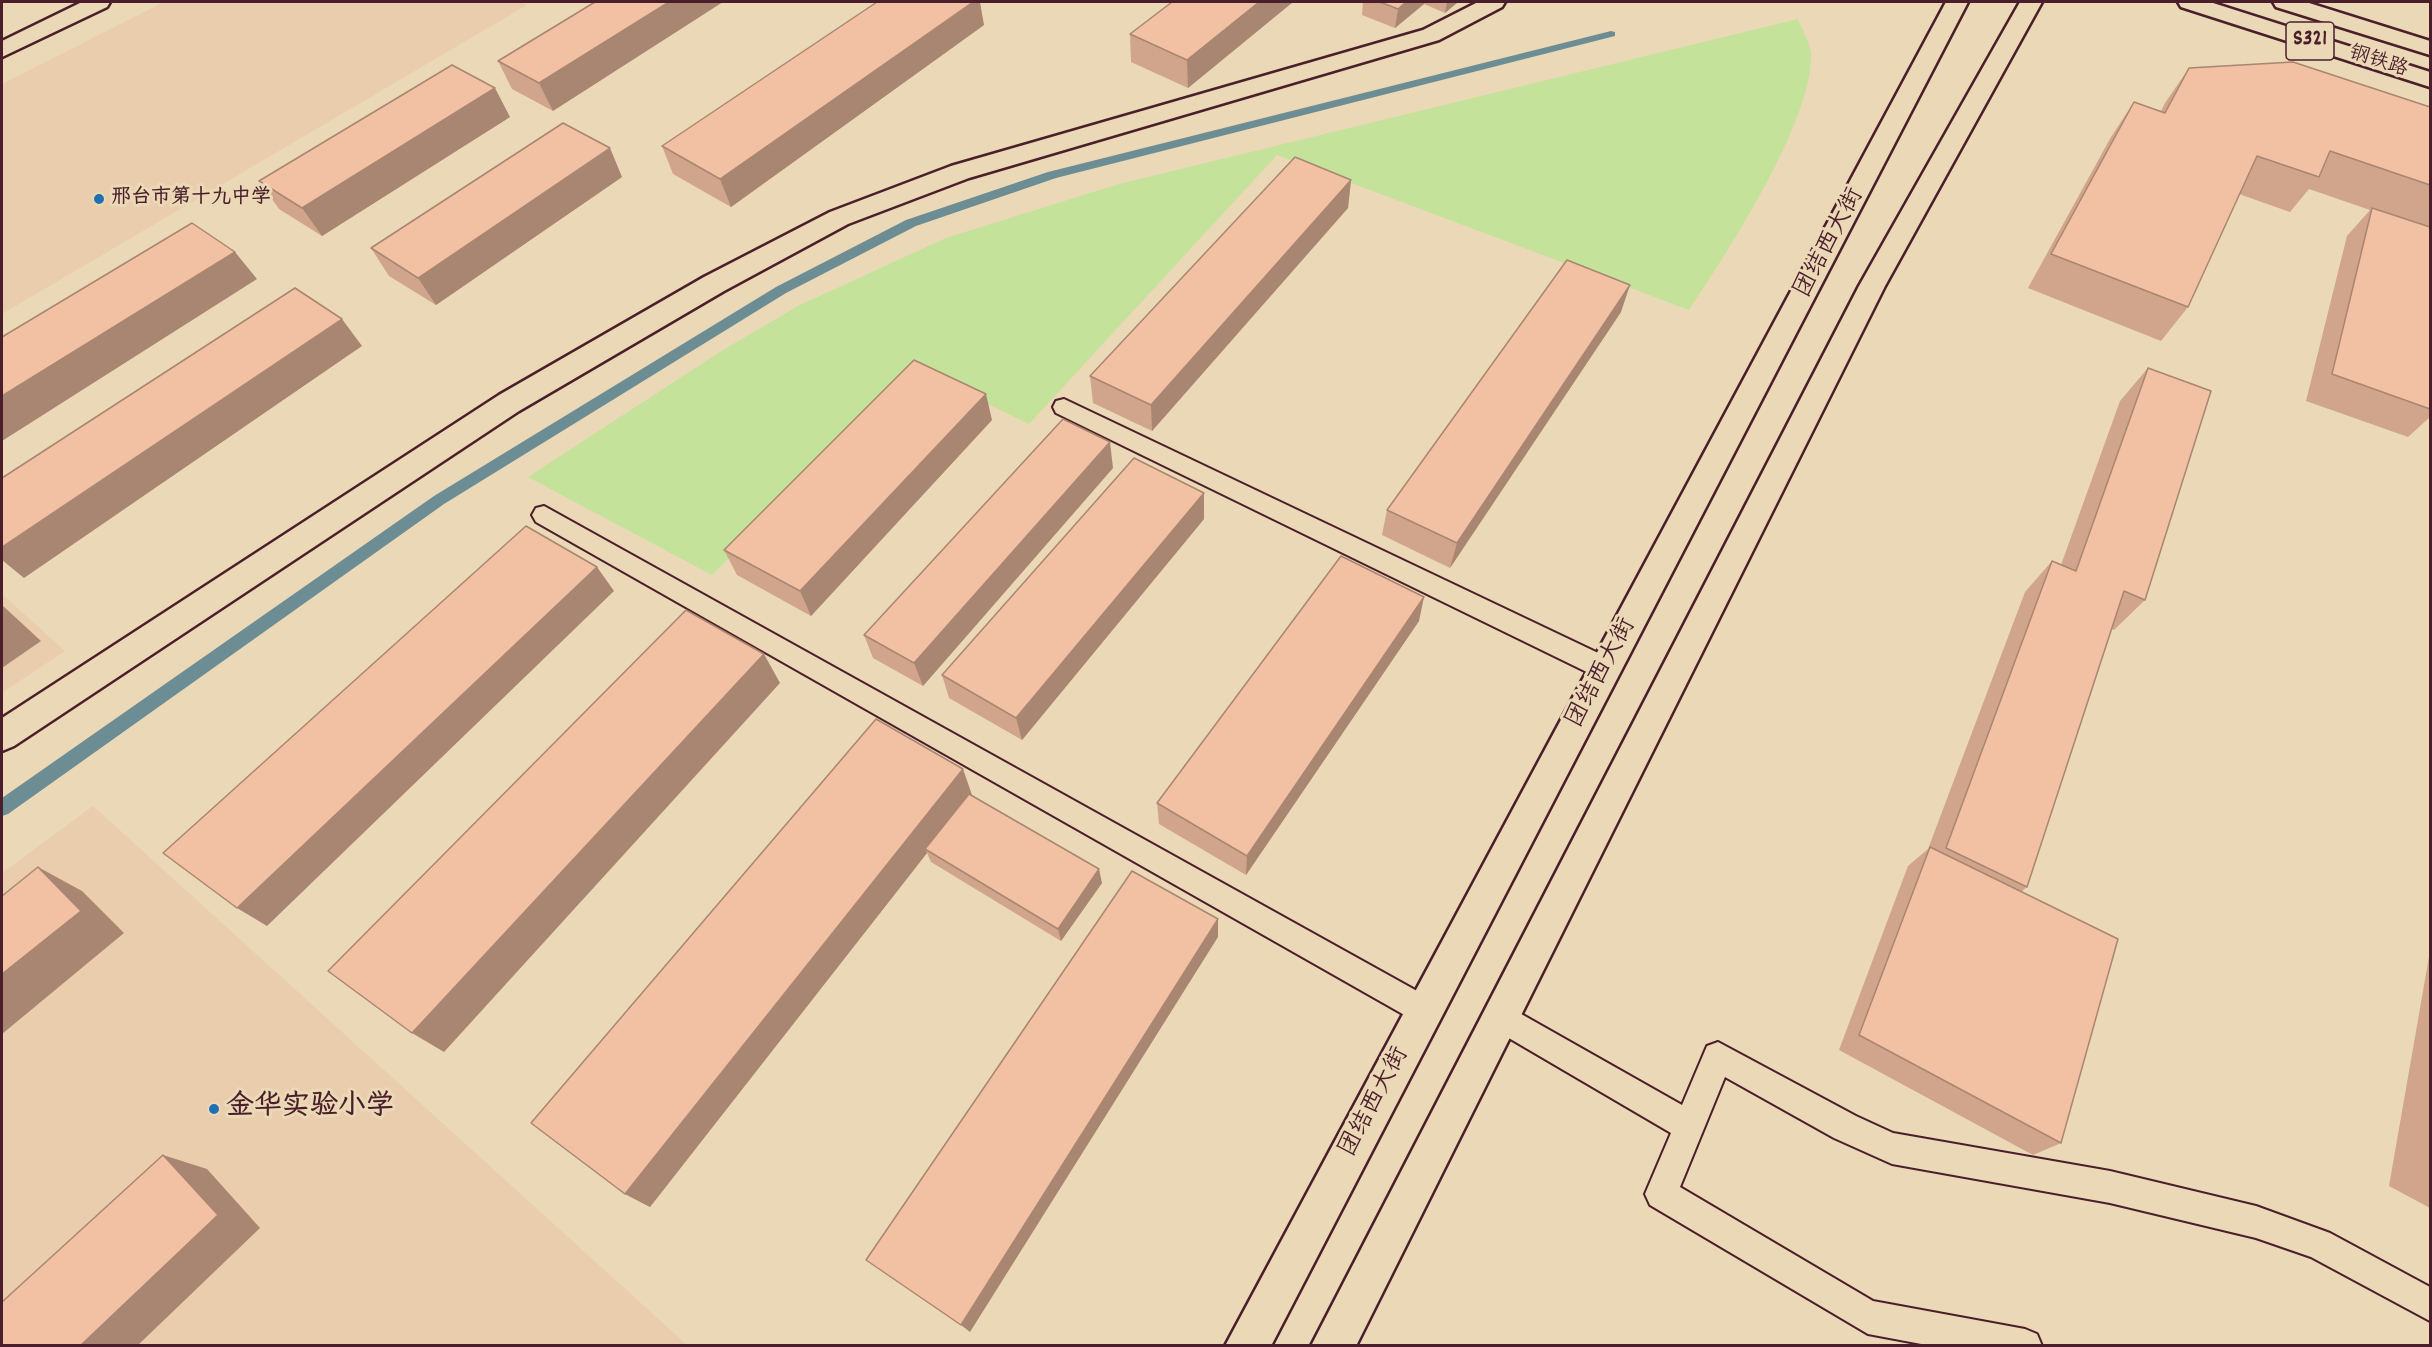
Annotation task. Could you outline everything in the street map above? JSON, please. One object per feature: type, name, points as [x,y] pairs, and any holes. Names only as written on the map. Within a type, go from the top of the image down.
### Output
[{"type":"main road","points":[[2,50],[99,2]]},
{"type":"main road","points":[[2,736],[509,404],[714,284],[839,218],[960,172],[1431,35],[1494,2]]},
{"type":"main road","name":"团结西大街","points":[[1247,1346],[1958,2]]},
{"type":"main road","points":[[1333,1346],[1872,286],[2031,2]]},
{"type":"main road","name":"钢铁路","points":[[2189,2],[2430,80]]},
{"type":"main road","name":"钢铁路","points":[[2284,2],[2430,48]]},
{"type":"lane","points":[[1064,407],[1606,669]]},
{"type":"lane","points":[[544,515],[1425,1011]]},
{"type":"lane","points":[[1500,1017],[1690,1126]]},
{"type":"lane","points":[[2025,1346],[1868,1317],[1661,1194],[1719,1057],[1845,1127],[1892,1148],[2110,1187],[2256,1222],[2319,1244],[2430,1305]]},
{"type":"shaded area","name":"邢台市第十九中学","points":[[164,2],[520,2],[527,5],[2,314],[2,84]]},
{"type":"shaded area","points":[[2,594],[65,651],[2,693]]},
{"type":"shaded area","name":"金华实验小学","points":[[93,806],[687,1345],[2,1345],[2,873]]},
{"type":"green space","points":[[1798,19],[1811,54],[1808,82],[1798,114],[1765,186],[1745,222],[1689,310],[1277,155],[1029,424],[919,370],[712,575],[528,477],[720,352],[798,306],[946,238],[1119,184]]},
{"type":"building","points":[[595,2],[669,2],[539,83],[498,61]]},
{"type":"building","points":[[877,2],[973,2],[720,179],[662,146]]},
{"type":"building","points":[[1172,2],[1259,2],[1187,60],[1130,34]]},
{"type":"building","points":[[1380,2],[1406,2],[1398,9]]},
{"type":"building","points":[[2293,62],[2430,107],[2430,185],[2330,151],[2319,177],[2257,156],[2188,307],[2051,254],[2134,102],[2165,113],[2189,68]]},
{"type":"building","points":[[452,65],[495,88],[302,208],[259,181]]},
{"type":"building","points":[[563,123],[610,148],[418,278],[371,248]]},
{"type":"building","points":[[1295,157],[1351,180],[1151,405],[1090,376]]},
{"type":"building","points":[[2372,208],[2430,227],[2430,409],[2332,374]]},
{"type":"building","points":[[192,223],[235,252],[2,396],[2,337]]},
{"type":"building","points":[[1567,260],[1630,285],[1457,543],[1387,510]]},
{"type":"building","points":[[295,288],[342,319],[2,547],[2,478]]},
{"type":"building","points":[[914,360],[986,394],[800,591],[724,550]]},
{"type":"building","points":[[2148,368],[2211,391],[2145,600],[2124,591],[2027,887],[1946,848],[2052,561],[2076,571]]},
{"type":"building","points":[[1063,419],[1110,442],[914,663],[864,635]]},
{"type":"building","points":[[1134,458],[1204,493],[1016,718],[942,675]]},
{"type":"building","points":[[526,526],[597,567],[237,908],[163,853]]},
{"type":"building","points":[[1341,556],[1424,597],[1247,856],[1157,803]]},
{"type":"building","points":[[686,610],[764,654],[412,1033],[328,971]]},
{"type":"building","points":[[876,719],[963,769],[625,1194],[531,1123]]},
{"type":"building","points":[[969,794],[1099,869],[1058,929],[925,849]]},
{"type":"building","points":[[1930,847],[2118,939],[2061,1143],[1859,1035]]},
{"type":"building","points":[[38,867],[81,911],[2,974],[2,896]]},
{"type":"building","points":[[1132,871],[1218,919],[961,1325],[866,1260]]},
{"type":"building","points":[[163,1155],[218,1215],[80,1346],[2,1346],[2,1302]]},
{"type":"waterway","points":[[2,808],[439,500],[781,290],[911,223],[1052,175],[1611,34]]},
{"type":"place","name":"邢台市第十九中学","points":[[99,199]]},
{"type":"place","name":"金华实验小学","points":[[214,1109]]}]
